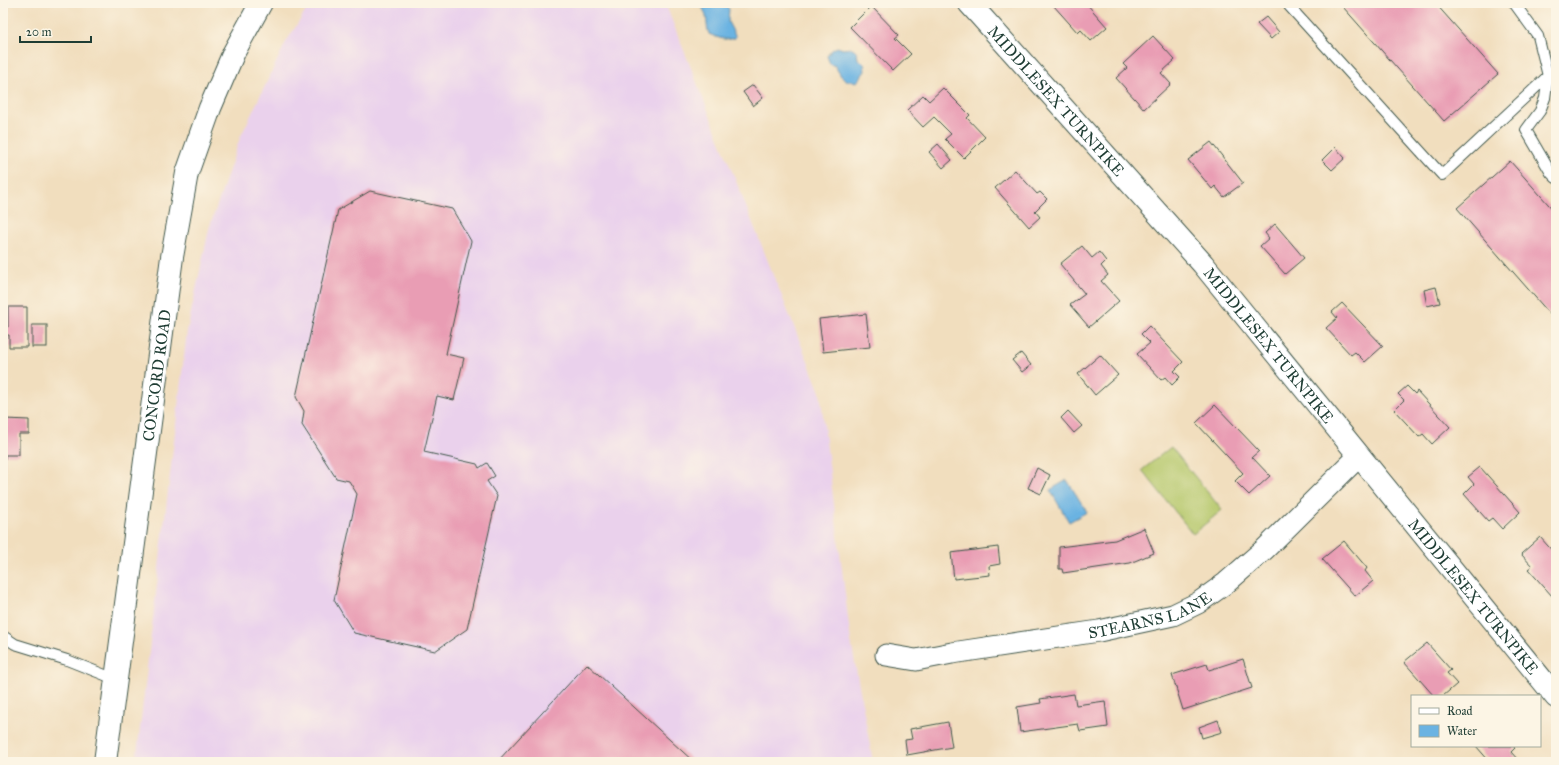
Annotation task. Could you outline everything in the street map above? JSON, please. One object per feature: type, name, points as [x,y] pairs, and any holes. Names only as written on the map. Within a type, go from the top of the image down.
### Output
[{"type":"main road","name":"CONCORD ROAD","points":[[105,762],[172,257],[187,173],[210,108],[234,52],[261,3]]},
{"type":"main road","name":"MIDDLESEX TURNPIKE","points":[[969,3],[1203,264],[1556,697]]},
{"type":"street","name":"STEARNS LANE","points":[[886,654],[916,660],[1099,630],[1173,615],[1198,603],[1226,583],[1265,549],[1359,456]]},
{"type":"lane","points":[[1514,3],[1538,36],[1548,76],[1543,105],[1526,130],[1551,173],[1556,178]]},
{"type":"lane","points":[[1289,4],[1442,175],[1548,76]]},
{"type":"lane","points":[[3,636],[15,644],[67,660],[116,679]]},
{"type":"shaded area","points":[[311,3],[665,3],[820,392],[851,642],[873,762],[136,762],[187,331],[209,229],[240,138],[286,42]]},
{"type":"green space","points":[[1171,447],[1222,510],[1193,534],[1142,470]]},
{"type":"water","points":[[710,3],[717,5],[725,4],[729,9],[728,22],[736,37],[726,39],[709,34],[706,17],[702,7]]},
{"type":"water","points":[[837,47],[843,49],[852,48],[857,53],[858,59],[864,63],[865,71],[857,82],[848,81],[841,76],[835,66],[830,64],[827,56]]},
{"type":"water","points":[[1067,480],[1087,512],[1069,522],[1050,490]]},
{"type":"building","points":[[1056,3],[1086,3],[1107,27],[1091,41],[1081,30],[1078,33],[1053,5]]},
{"type":"building","points":[[1347,3],[1435,3],[1498,74],[1444,121],[1343,7]]},
{"type":"building","points":[[871,6],[899,35],[895,38],[911,54],[893,71],[850,27]]},
{"type":"building","points":[[1266,17],[1279,32],[1271,39],[1257,24]]},
{"type":"building","points":[[1153,36],[1175,60],[1161,73],[1171,84],[1144,109],[1116,78],[1127,68],[1123,64]]},
{"type":"building","points":[[753,85],[763,98],[753,106],[743,92]]},
{"type":"building","points":[[943,88],[970,115],[967,118],[985,137],[964,158],[945,139],[951,134],[934,117],[923,127],[907,110],[923,95],[929,101]]},
{"type":"building","points":[[1211,142],[1243,183],[1224,197],[1215,186],[1212,189],[1188,160]]},
{"type":"building","points":[[938,144],[952,160],[943,168],[929,152]]},
{"type":"building","points":[[1335,147],[1345,158],[1332,170],[1322,160]]},
{"type":"building","points":[[1510,161],[1556,213],[1556,321],[1457,208]]},
{"type":"building","points":[[1015,170],[1037,194],[1040,192],[1047,199],[1035,211],[1040,217],[1029,227],[995,188]]},
{"type":"building","points":[[370,191],[452,209],[471,241],[446,354],[464,358],[454,400],[437,396],[424,452],[477,464],[479,468],[487,463],[495,476],[487,481],[497,496],[467,629],[435,651],[354,633],[334,600],[357,494],[349,481],[336,478],[302,425],[304,411],[296,397],[338,210]]},
{"type":"building","points":[[1275,224],[1304,258],[1285,274],[1260,246],[1269,238],[1265,233]]},
{"type":"building","points":[[1082,246],[1092,258],[1099,252],[1106,261],[1101,266],[1108,275],[1101,281],[1119,301],[1089,327],[1070,305],[1085,294],[1060,264]]},
{"type":"building","points":[[1436,287],[1440,303],[1427,306],[1424,290]]},
{"type":"building","points":[[1342,303],[1383,346],[1365,362],[1355,352],[1351,355],[1326,328],[1337,318],[1332,312]]},
{"type":"building","points":[[8,307],[27,307],[27,347],[9,347],[9,335],[3,335],[3,327],[8,327]]},
{"type":"building","points":[[866,314],[870,347],[823,352],[819,319]]},
{"type":"building","points":[[32,325],[47,325],[47,347],[32,347]]},
{"type":"building","points":[[1149,326],[1183,362],[1174,371],[1180,377],[1172,385],[1165,377],[1161,380],[1137,354],[1150,343],[1141,334]]},
{"type":"building","points":[[1021,353],[1031,365],[1022,372],[1012,360]]},
{"type":"building","points":[[1100,355],[1118,375],[1095,395],[1078,374]]},
{"type":"building","points":[[1407,386],[1415,394],[1417,391],[1450,427],[1432,444],[1423,434],[1419,437],[1394,410],[1404,400],[1398,394]]},
{"type":"building","points":[[3,405],[5,405],[5,419],[29,420],[29,434],[19,434],[19,455],[5,455],[5,468],[3,468]]},
{"type":"building","points":[[1215,405],[1259,451],[1252,457],[1270,476],[1249,495],[1235,481],[1243,473],[1196,423]]},
{"type":"building","points":[[1068,411],[1082,426],[1074,433],[1061,418]]},
{"type":"building","points":[[1480,467],[1520,512],[1502,529],[1492,518],[1488,521],[1464,494],[1474,484],[1468,477]]},
{"type":"building","points":[[1037,468],[1050,475],[1041,494],[1028,488]]},
{"type":"building","points":[[1144,528],[1154,553],[1130,563],[1063,573],[1062,569],[1059,569],[1059,547],[1115,540]]},
{"type":"building","points":[[1540,537],[1556,555],[1556,594],[1553,597],[1528,569],[1532,566],[1521,554]]},
{"type":"building","points":[[1344,541],[1367,568],[1365,571],[1373,581],[1355,596],[1322,559]]},
{"type":"building","points":[[998,547],[1000,564],[989,566],[990,575],[954,579],[951,553]]},
{"type":"building","points":[[1427,643],[1451,670],[1447,673],[1457,684],[1444,695],[1433,695],[1404,662]]},
{"type":"building","points":[[1243,659],[1252,688],[1183,710],[1172,675],[1207,664],[1209,670]]},
{"type":"building","points":[[587,664],[694,762],[497,762]]},
{"type":"building","points":[[1074,694],[1076,705],[1105,701],[1108,727],[1080,731],[1078,724],[1020,732],[1017,707],[1041,703],[1040,699]]},
{"type":"building","points":[[1218,720],[1222,732],[1202,738],[1199,727]]},
{"type":"building","points":[[948,722],[952,747],[907,755],[905,740],[912,739],[910,729]]},
{"type":"building","points":[[1477,747],[1514,747],[1515,748],[1511,752],[1519,761],[1518,762],[1490,762]]}]
